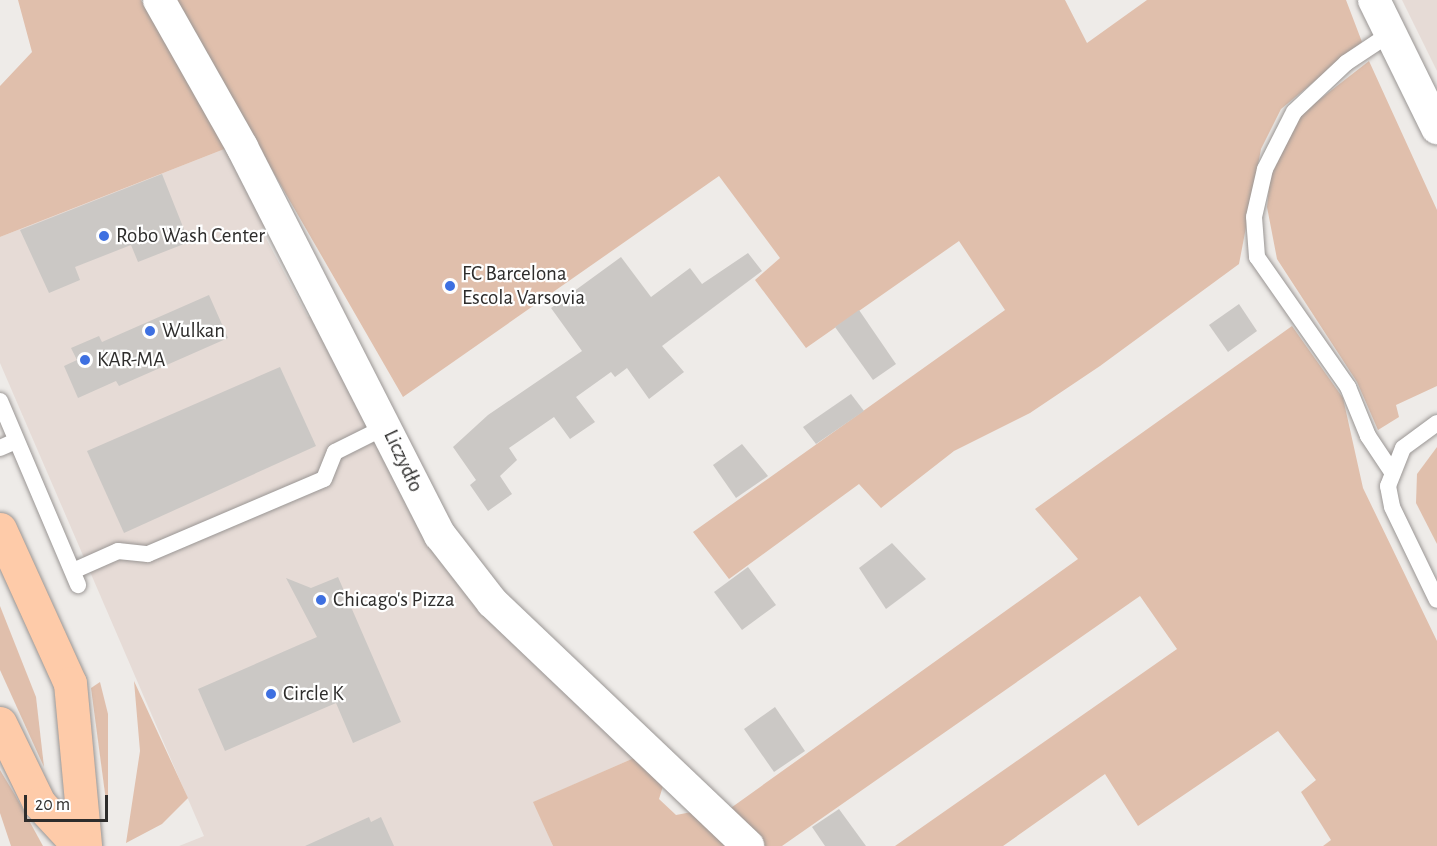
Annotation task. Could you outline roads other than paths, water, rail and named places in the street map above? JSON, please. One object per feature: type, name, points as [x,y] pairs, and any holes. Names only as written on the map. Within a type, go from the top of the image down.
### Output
[{"type":"main road","points":[[0,529],[70,683],[85,846]]},
{"type":"main road","points":[[0,723],[39,803],[79,846]]},
{"type":"street","name":"Liczydło","points":[[159,0],[387,426],[440,535],[492,602],[748,846]]},
{"type":"street","points":[[1374,0],[1437,128]]},
{"type":"lane","points":[[1391,33],[1346,63],[1294,112],[1264,169],[1254,217],[1257,257],[1348,387],[1368,436],[1392,472]]},
{"type":"lane","points":[[0,401],[76,578],[118,551],[148,554],[324,479],[335,452],[387,426]]},
{"type":"lane","points":[[1437,423],[1403,448],[1392,472],[1392,507],[1437,600]]},
{"type":"lane","points":[[0,448],[16,441]]},
{"type":"place","name":"Robo Wash Center","points":[[104,236]]},
{"type":"place","name":"FC Barcelona Escola Varsovia","points":[[450,286]]},
{"type":"place","name":"Wulkan","points":[[150,331]]},
{"type":"place","name":"KAR-MA","points":[[85,360]]},
{"type":"place","name":"Chicago's Pizza","points":[[321,600]]},
{"type":"place","name":"Circle K","points":[[271,694]]}]
